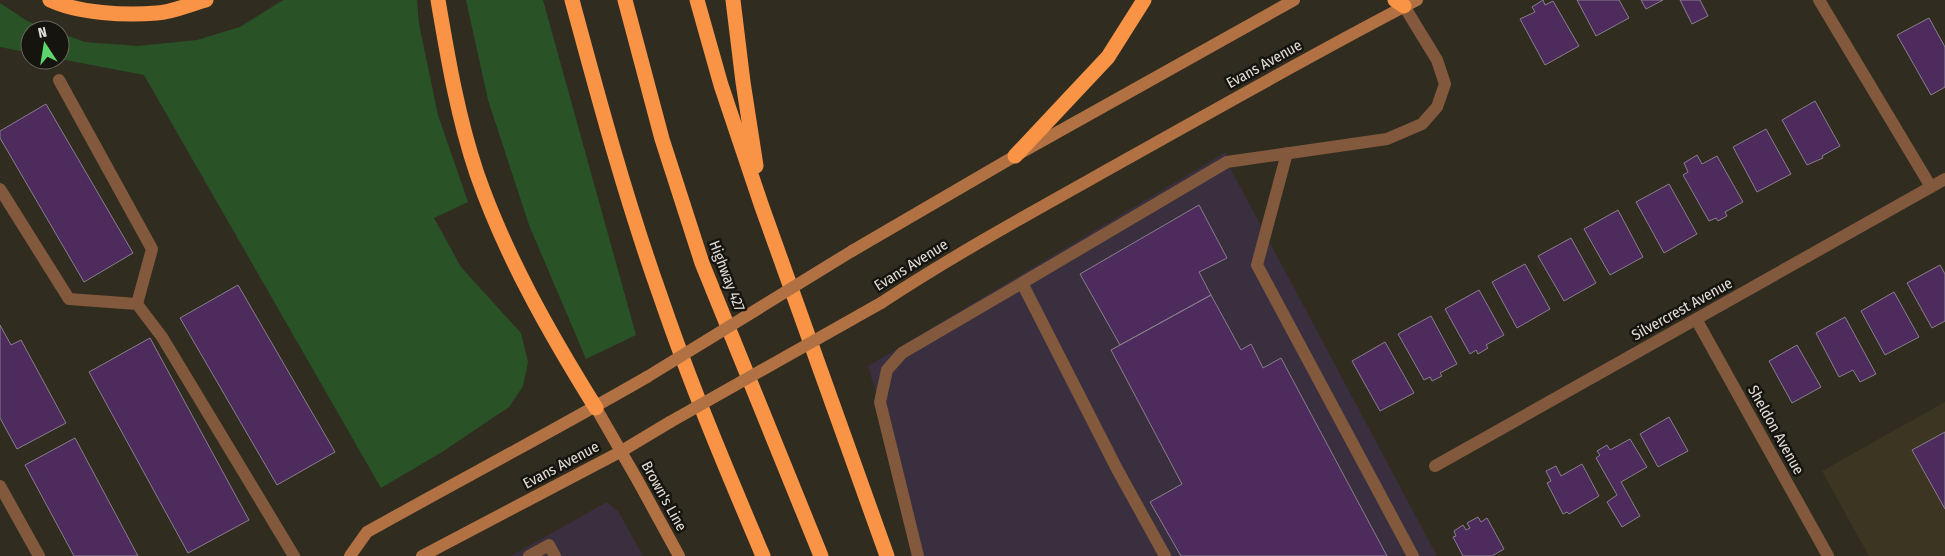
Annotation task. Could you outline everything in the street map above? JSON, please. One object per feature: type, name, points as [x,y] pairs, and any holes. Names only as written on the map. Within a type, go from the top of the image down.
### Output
[{"type":"highway","points":[[50,0],[65,7],[101,12],[158,13],[206,0]]},
{"type":"highway","points":[[438,0],[451,79],[477,174],[519,274],[596,408]]},
{"type":"highway","points":[[572,0],[628,196],[661,298],[712,435],[763,556]]},
{"type":"highway","name":"Highway 427","points":[[625,0],[662,139],[702,263],[821,556]]},
{"type":"highway","points":[[697,0],[721,85],[762,207],[888,556]]},
{"type":"highway","points":[[733,0],[762,207]]},
{"type":"highway","points":[[1015,156],[1108,58],[1144,0]]},
{"type":"main road","points":[[350,556],[367,532],[533,440],[596,408],[852,251],[1015,156],[1294,0]]},
{"type":"main road","name":"Evans Avenue","points":[[422,556],[620,452],[881,303],[960,253],[1405,2]]},
{"type":"main road","name":"Brown's Line","points":[[596,408],[679,556]]},
{"type":"street","points":[[1819,0],[1931,188]]},
{"type":"street","points":[[918,556],[880,402],[887,370],[902,353],[1227,162],[1387,139],[1422,124],[1437,107],[1445,84],[1437,60],[1405,2]]},
{"type":"street","points":[[59,80],[152,249],[137,304]]},
{"type":"street","points":[[1287,153],[1257,265],[1414,556]]},
{"type":"street","name":"Silvercrest Avenue","points":[[1435,466],[1945,179]]},
{"type":"street","points":[[0,189],[69,299],[137,304],[162,337],[294,556]]},
{"type":"street","points":[[1022,283],[1117,469],[1165,556]]},
{"type":"street","name":"Sheldon Avenue","points":[[1696,319],[1828,556]]},
{"type":"street","points":[[0,486],[39,556]]},
{"type":"street","points":[[529,556],[549,545],[555,556]]},
{"type":"shaded area","points":[[1226,152],[1227,162],[1437,556],[924,556],[868,366]]},
{"type":"shaded area","points":[[1945,402],[1945,556],[1869,556],[1822,471]]},
{"type":"shaded area","points":[[607,502],[618,511],[643,556],[511,556]]},
{"type":"green space","points":[[283,0],[417,0],[419,24],[438,115],[468,202],[434,218],[461,267],[521,333],[528,362],[523,386],[509,407],[442,452],[381,488],[144,75],[70,61],[70,37],[85,42],[138,46],[197,40],[240,27]]},
{"type":"green space","points":[[466,0],[543,0],[636,335],[586,359],[529,225],[488,100]]},
{"type":"green space","points":[[0,3],[26,20],[20,20],[20,51],[0,47]]},
{"type":"building","points":[[1543,0],[1545,5],[1553,1],[1579,46],[1545,65],[1520,19],[1535,12],[1532,7]]},
{"type":"building","points":[[1577,0],[1619,0],[1629,18],[1596,36]]},
{"type":"building","points":[[1641,0],[1663,0],[1646,9]]},
{"type":"building","points":[[1680,0],[1700,0],[1708,16],[1692,24]]},
{"type":"building","points":[[1929,18],[1945,47],[1945,87],[1931,95],[1897,35]]},
{"type":"building","points":[[1815,101],[1840,146],[1822,156],[1823,158],[1807,165],[1782,120]]},
{"type":"building","points":[[46,104],[133,253],[84,282],[0,138],[0,131]]},
{"type":"building","points":[[1766,129],[1791,174],[1757,192],[1733,147]]},
{"type":"building","points":[[1697,155],[1702,164],[1717,156],[1743,202],[1725,212],[1727,216],[1718,221],[1716,218],[1709,221],[1683,175],[1688,172],[1684,163]]},
{"type":"building","points":[[1669,184],[1697,234],[1664,253],[1636,202]]},
{"type":"building","points":[[1199,205],[1227,258],[1199,272],[1211,295],[1120,345],[1080,274]]},
{"type":"building","points":[[1618,210],[1643,257],[1610,275],[1584,229]]},
{"type":"building","points":[[1571,238],[1596,283],[1564,301],[1538,256]]},
{"type":"building","points":[[1525,264],[1550,309],[1517,328],[1492,282]]},
{"type":"building","points":[[1940,265],[1945,274],[1945,321],[1932,328],[1907,283]]},
{"type":"building","points":[[238,285],[335,452],[277,485],[180,318]]},
{"type":"building","points":[[1479,290],[1504,335],[1486,345],[1488,348],[1478,354],[1476,350],[1470,354],[1445,309]]},
{"type":"building","points":[[1894,292],[1919,337],[1885,355],[1861,311]]},
{"type":"building","points":[[1211,295],[1241,350],[1251,344],[1263,368],[1281,358],[1387,556],[1181,556],[1150,502],[1182,484],[1111,350]]},
{"type":"building","points":[[1431,316],[1457,364],[1440,373],[1442,376],[1432,381],[1430,377],[1424,380],[1398,334]]},
{"type":"building","points":[[1845,317],[1876,374],[1860,382],[1853,370],[1839,377],[1816,333]]},
{"type":"building","points":[[0,325],[11,345],[21,340],[66,423],[17,449],[0,418]]},
{"type":"building","points":[[150,338],[249,520],[188,553],[89,372]]},
{"type":"building","points":[[1385,342],[1414,393],[1380,411],[1352,361]]},
{"type":"building","points":[[1797,345],[1821,387],[1792,403],[1769,361]]},
{"type":"building","points":[[1669,417],[1688,451],[1658,467],[1640,434]]},
{"type":"building","points":[[1945,432],[1945,509],[1912,450]]},
{"type":"building","points":[[75,438],[138,556],[74,556],[25,465]]},
{"type":"building","points":[[1630,439],[1647,467],[1621,482],[1640,516],[1622,527],[1607,502],[1617,495],[1596,458],[1600,455],[1597,451],[1607,445],[1610,450]]},
{"type":"building","points":[[1582,464],[1599,496],[1569,514],[1567,512],[1563,514],[1547,483],[1551,481],[1546,471],[1556,466],[1561,476]]},
{"type":"building","points":[[1478,517],[1481,522],[1487,518],[1504,549],[1492,556],[1463,556],[1453,537],[1456,536],[1454,531],[1463,525],[1466,530],[1470,528],[1467,523]]}]
